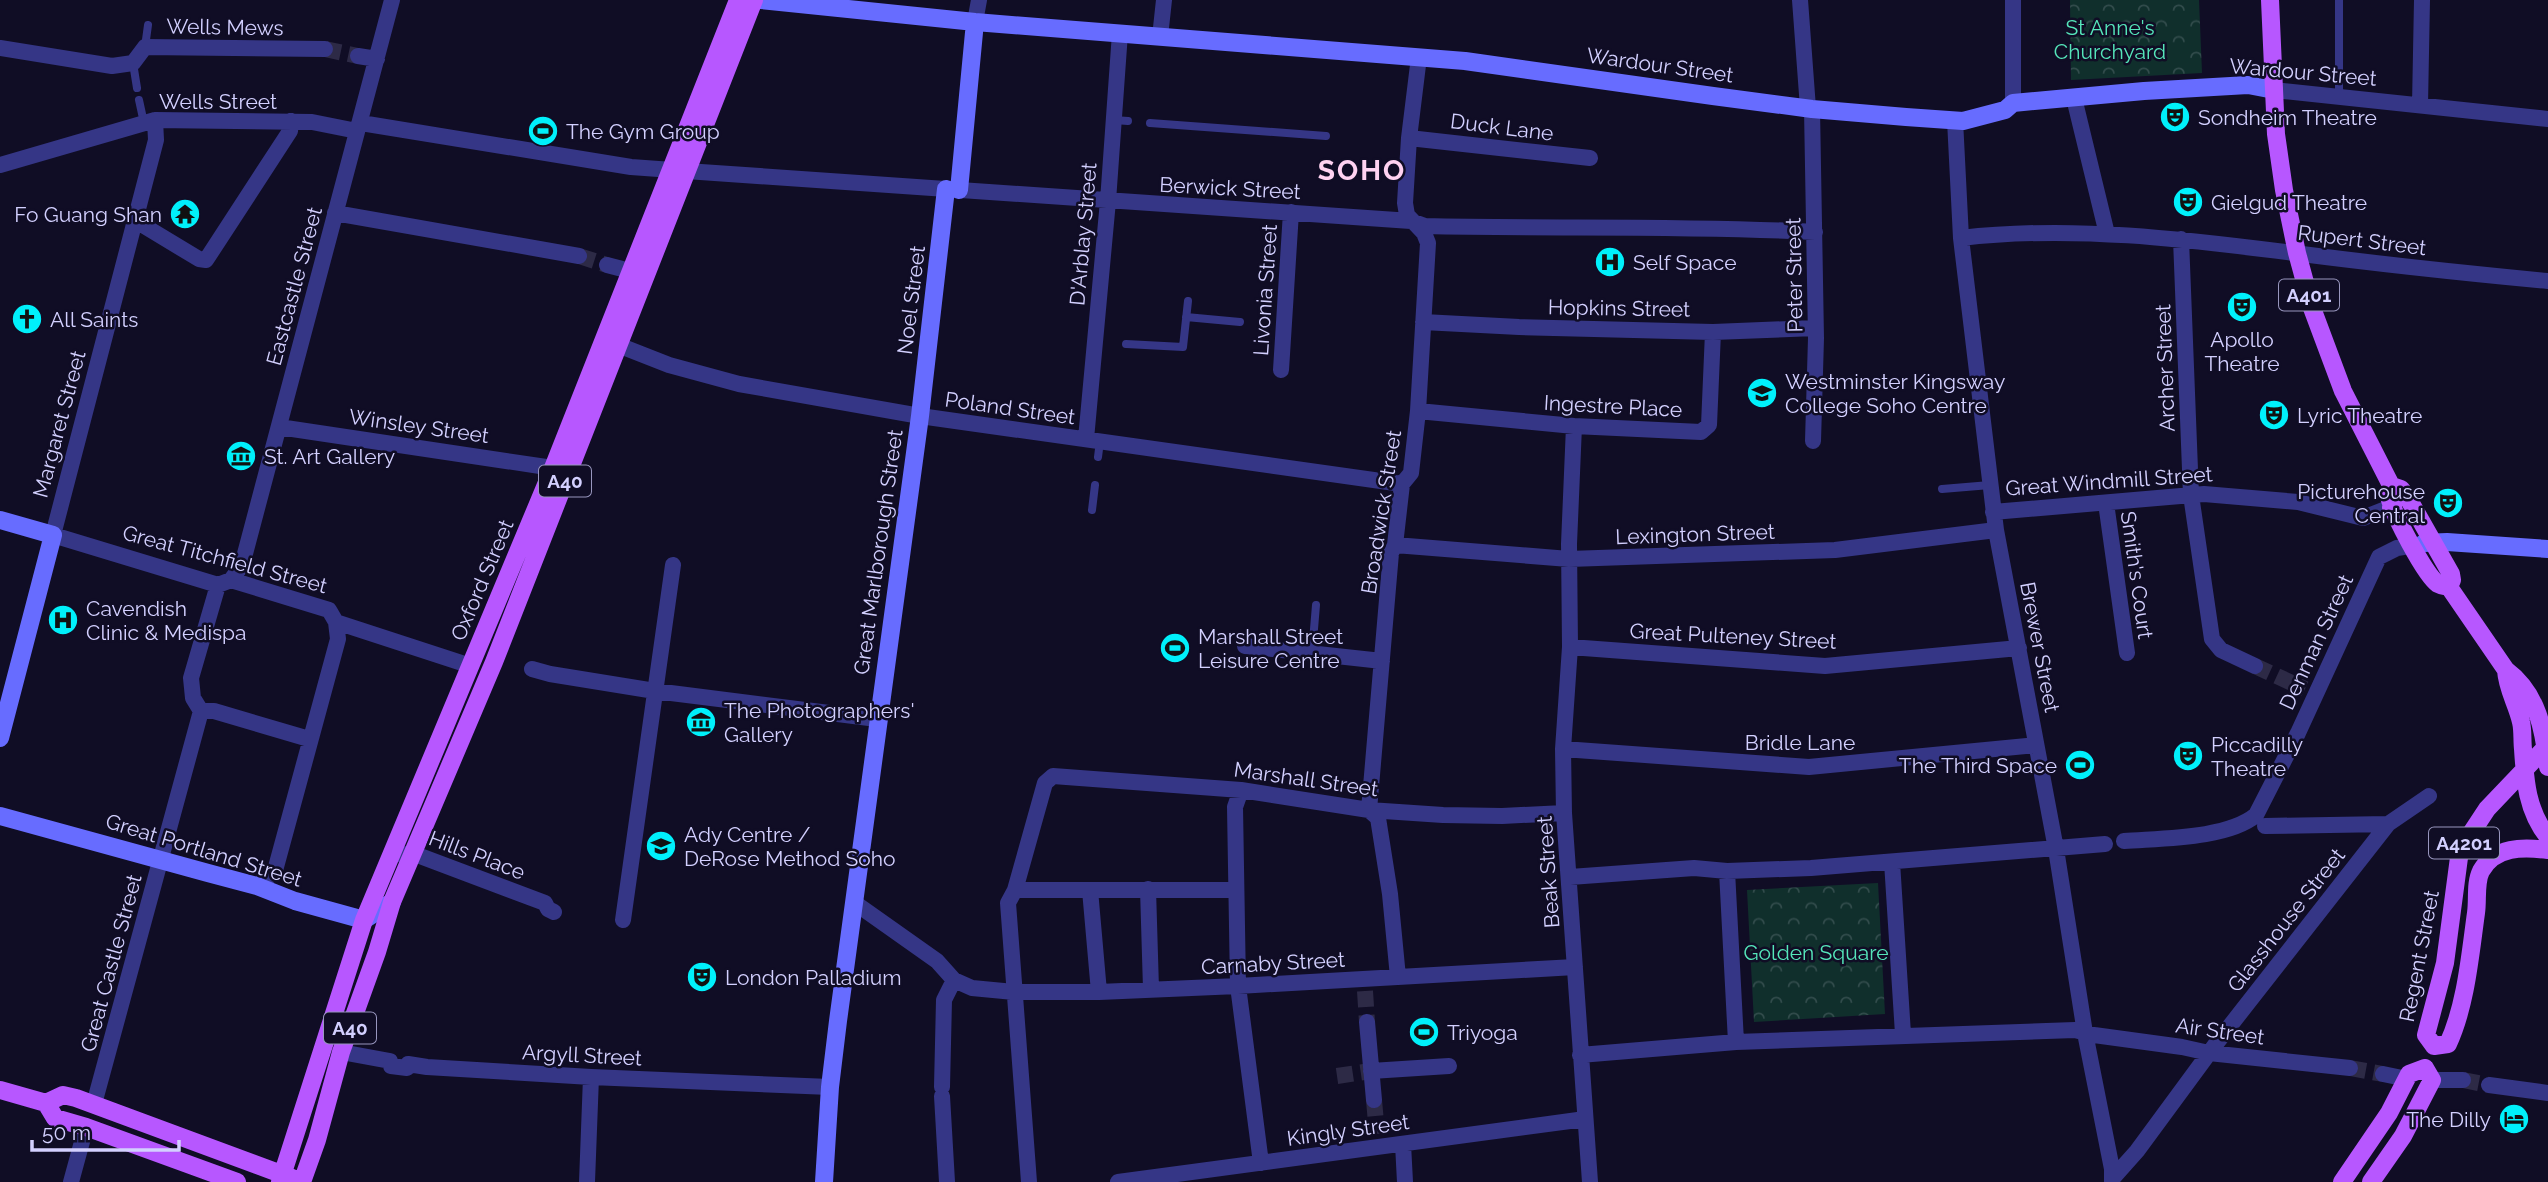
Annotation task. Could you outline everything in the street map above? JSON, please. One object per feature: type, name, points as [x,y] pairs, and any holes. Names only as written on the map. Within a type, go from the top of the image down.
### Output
[{"type":"main road","name":"Oxford Street","points":[[302,1182],[317,1140],[341,1052],[377,952],[391,902],[442,789],[494,662],[611,341],[678,171],[738,0]]},
{"type":"main road","name":"Oxford Street","points":[[281,1179],[364,920],[384,870],[553,468],[611,341],[630,271],[754,0]]},
{"type":"main road","name":"A401","points":[[2270,0],[2276,134],[2297,253],[2312,308],[2343,391],[2392,486],[2404,492],[2435,582],[2449,587],[2506,670],[2507,682],[2521,723],[2524,769]]},
{"type":"main road","points":[[2391,507],[2389,497],[2392,486]]},
{"type":"main road","name":"A401","points":[[2391,507],[2423,544]]},
{"type":"main road","points":[[2506,670],[2528,693],[2540,715],[2548,767]]},
{"type":"main road","points":[[2547,747],[2524,769],[2530,804],[2536,819],[2548,836]]},
{"type":"main road","name":"Regent Street","points":[[2371,1182],[2403,1136],[2429,1074],[2434,1046],[2426,1035],[2445,963],[2460,850],[2482,816],[2524,769]]},
{"type":"main road","name":"Regent Street","points":[[2434,1046],[2448,1044],[2455,1025],[2471,950],[2480,873],[2493,858],[2507,849],[2548,850]]},
{"type":"main road","points":[[2342,1182],[2389,1113],[2411,1072],[2429,1074]]},
{"type":"main road","points":[[0,1090],[46,1103],[63,1095],[94,1104],[281,1179],[302,1182]]},
{"type":"main road","points":[[46,1103],[55,1118],[237,1182]]},
{"type":"street","name":"Eastcastle Street","points":[[201,711],[193,698],[191,678],[224,583],[242,565],[393,0]]},
{"type":"street","name":"Wardour Street","points":[[761,0],[975,22],[1465,61],[1810,108],[1963,121],[2005,110],[2013,103],[2248,85],[2548,119]]},
{"type":"street","points":[[975,22],[979,0]]},
{"type":"street","points":[[1160,37],[1164,0]]},
{"type":"street","name":"Peter Street","points":[[1800,0],[1810,108],[1815,232],[1813,441]]},
{"type":"street","points":[[2013,0],[2013,103]]},
{"type":"street","points":[[2420,105],[2422,0]]},
{"type":"street","name":"Noel Street","points":[[920,416],[975,22]]},
{"type":"street","name":"D'Arblay Street","points":[[1095,446],[1108,201],[1121,120],[1120,33]]},
{"type":"street","name":"Wells Mews","points":[[133,63],[145,47],[325,49]]},
{"type":"street","points":[[0,48],[113,66],[133,63]]},
{"type":"street","points":[[358,57],[377,59]]},
{"type":"street","name":"Broadwick Street","points":[[1398,977],[1390,894],[1378,818],[1369,810],[1391,553],[1395,545],[1402,484],[1411,473],[1418,411],[1428,243],[1424,233],[1407,215],[1405,204],[1409,138],[1419,57]]},
{"type":"street","points":[[2074,98],[2105,227]]},
{"type":"street","name":"Brewer Street","points":[[1955,120],[1961,238],[1993,512],[2056,849],[2107,1181]]},
{"type":"street","points":[[136,221],[199,259],[206,260],[289,131],[291,121]]},
{"type":"street","name":"Wells Street","points":[[0,165],[149,122],[291,121],[359,127],[631,167],[678,171]]},
{"type":"street","name":"Margaret Street","points":[[0,738],[156,140],[149,122]]},
{"type":"street","name":"Duck Lane","points":[[1409,138],[1590,158]]},
{"type":"street","name":"Berwick Street","points":[[678,171],[1291,212],[1411,221],[1425,226],[1519,229],[1704,227],[1815,232]]},
{"type":"street","name":"Livonia Street","points":[[1281,370],[1280,325],[1291,212]]},
{"type":"street","points":[[335,213],[579,256]]},
{"type":"street","name":"Rupert Street","points":[[1961,238],[2105,227],[2181,239],[2548,281]]},
{"type":"street","name":"Archer Street","points":[[2181,239],[2191,495],[2212,639],[2221,650],[2255,666]]},
{"type":"street","points":[[607,264],[630,271]]},
{"type":"street","name":"Hopkins Street","points":[[1423,322],[1713,331],[1815,328]]},
{"type":"street","name":"Ingestre Place","points":[[1418,411],[1574,426],[1701,432],[1709,425],[1713,331]]},
{"type":"street","name":"Poland Street","points":[[611,341],[669,365],[739,384],[1095,446],[1402,484]]},
{"type":"street","name":"Great Marlborough Street","points":[[824,1182],[830,1087],[877,719],[920,416]]},
{"type":"street","name":"Beak Street","points":[[1574,426],[1569,559],[1570,647],[1563,749],[1564,813],[1590,1182]]},
{"type":"street","name":"Winsley Street","points":[[278,427],[553,468]]},
{"type":"street","name":"Great Windmill Street","points":[[1993,512],[2191,495],[2298,502],[2362,517],[2391,507]]},
{"type":"street","name":"Smith's Court","points":[[2106,503],[2127,653]]},
{"type":"street","name":"Great Titchfield Street","points":[[0,520],[329,610],[336,622],[471,666]]},
{"type":"street","name":"Lexington Street","points":[[1395,545],[1569,559],[1835,550],[1996,530]]},
{"type":"street","points":[[2423,544],[2548,549]]},
{"type":"street","name":"Denman Street","points":[[2123,841],[2225,831],[2248,822],[2262,807],[2379,557],[2389,551],[2423,544]]},
{"type":"street","points":[[623,920],[673,565]]},
{"type":"street","points":[[257,887],[276,867],[338,639],[336,622]]},
{"type":"street","points":[[1245,646],[1382,661]]},
{"type":"street","name":"Great Pulteney Street","points":[[1570,647],[1825,666],[2019,648]]},
{"type":"street","points":[[532,669],[655,691],[877,719]]},
{"type":"street","points":[[201,711],[214,711],[309,739]]},
{"type":"street","name":"Great Castle Street","points":[[94,1104],[201,711]]},
{"type":"street","name":"Bridle Lane","points":[[1563,749],[1809,767],[2036,745]]},
{"type":"street","name":"Marshall Street","points":[[1015,890],[1045,783],[1053,776],[1241,790],[1369,810],[1481,816],[1564,813]]},
{"type":"street","points":[[1241,790],[1235,807],[1238,986],[1261,1163]]},
{"type":"street","name":"Glasshouse Street","points":[[2107,1181],[2137,1151],[2209,1053],[2388,824],[2429,796]]},
{"type":"street","name":"Great Portland Street","points":[[0,816],[161,859],[364,920]]},
{"type":"street","points":[[2265,826],[2388,824]]},
{"type":"street","points":[[1570,877],[1694,868],[1727,871],[1892,862],[2105,844]]},
{"type":"street","name":"Hills Place","points":[[384,870],[396,858],[412,853],[545,903],[548,909],[554,912]]},
{"type":"street","points":[[1580,1055],[1736,1042],[1903,1034],[1892,862]]},
{"type":"street","points":[[1727,871],[1736,1042]]},
{"type":"street","points":[[1148,889],[1151,989]]},
{"type":"street","points":[[1029,1182],[1008,903],[1015,890],[1236,890]]},
{"type":"street","points":[[1090,890],[1099,992]]},
{"type":"street","points":[[364,920],[391,902]]},
{"type":"street","points":[[855,903],[937,961],[954,980],[943,1000],[943,1143],[947,1182]]},
{"type":"street","name":"Carnaby Street","points":[[954,980],[972,988],[1014,992],[1099,992],[1238,986],[1365,986],[1398,977],[1575,967]]},
{"type":"street","points":[[1367,1022],[1374,1100]]},
{"type":"street","name":"Air Street","points":[[1903,1034],[2075,1030],[2209,1053],[2350,1068]]},
{"type":"street","name":"Argyll Street","points":[[341,1052],[390,1061],[391,1066],[407,1068],[408,1064],[591,1077],[830,1087]]},
{"type":"street","points":[[1371,1072],[1449,1066]]},
{"type":"street","points":[[2383,1074],[2407,1079]]},
{"type":"street","points":[[2429,1074],[2463,1080]]},
{"type":"street","points":[[586,1182],[591,1077]]},
{"type":"street","points":[[2489,1084],[2548,1093]]},
{"type":"street","name":"Kingly Street","points":[[1118,1182],[1261,1163],[1377,1140],[1403,1144],[1585,1119]]},
{"type":"street","points":[[71,1182],[86,1127]]},
{"type":"street","points":[[1403,1144],[1405,1182]]},
{"type":"lane","points":[[2339,0],[2339,97]]},
{"type":"lane","points":[[145,47],[148,25]]},
{"type":"lane","points":[[133,63],[137,88]]},
{"type":"lane","points":[[139,100],[149,122]]},
{"type":"lane","points":[[1150,123],[1325,136]]},
{"type":"lane","points":[[1126,344],[1183,347],[1188,301]]},
{"type":"lane","points":[[1186,317],[1240,322]]},
{"type":"lane","points":[[1092,510],[1095,485]]},
{"type":"lane","points":[[1942,489],[1990,485]]},
{"type":"lane","points":[[1311,653],[1316,605]]},
{"type":"lane","points":[[471,666],[494,662]]},
{"type":"green space","name":"St Anne's Churchyard","points":[[2070,0],[2199,0],[2202,73],[2071,80]]},
{"type":"green space","name":"Golden Square","points":[[1878,883],[1885,1014],[1754,1022],[1747,890]]},
{"type":"tunnel","points":[[325,49],[358,56]]},
{"type":"tunnel","points":[[579,256],[607,265]]},
{"type":"tunnel","points":[[2255,666],[2305,689]]},
{"type":"tunnel","points":[[1365,991],[1367,1022]]},
{"type":"tunnel","points":[[2350,1068],[2383,1074]]},
{"type":"tunnel","points":[[1337,1076],[1371,1071]]},
{"type":"tunnel","points":[[2463,1080],[2489,1085]]},
{"type":"tunnel","points":[[1374,1100],[1377,1134]]},
{"type":"place","name":"Sondheim Theatre","points":[[2175,117]]},
{"type":"place","name":"The Gym Group","points":[[543,131]]},
{"type":"place","name":"Gielgud Theatre","points":[[2188,202]]},
{"type":"place","name":"Fo Guang Shan","points":[[185,214]]},
{"type":"place","name":"Self Space","points":[[1610,262]]},
{"type":"place","name":"Apollo Theatre","points":[[2242,307]]},
{"type":"place","name":"All Saints","points":[[27,319]]},
{"type":"place","name":"Westminster Kingsway College Soho Centre","points":[[1762,393]]},
{"type":"place","name":"Lyric Theatre","points":[[2274,415]]},
{"type":"place","name":"St. Art Gallery","points":[[241,456]]},
{"type":"place","name":"Picturehouse Central","points":[[2448,503]]},
{"type":"place","name":"Cavendish Clinic & Medispa","points":[[63,620]]},
{"type":"place","name":"Marshall Street Leisure Centre","points":[[1175,648]]},
{"type":"place","name":"The Photographers' Gallery","points":[[701,722]]},
{"type":"place","name":"Piccadilly Theatre","points":[[2188,756]]},
{"type":"place","name":"The Third Space","points":[[2080,765]]},
{"type":"place","name":"Ady Centre / DeRose Method Soho","points":[[661,846]]},
{"type":"place","name":"London Palladium","points":[[702,977]]},
{"type":"place","name":"Triyoga","points":[[1424,1032]]},
{"type":"place","name":"The Dilly","points":[[2514,1119]]},
{"type":"district","name":"SOHO","points":[[1362,170]]}]
